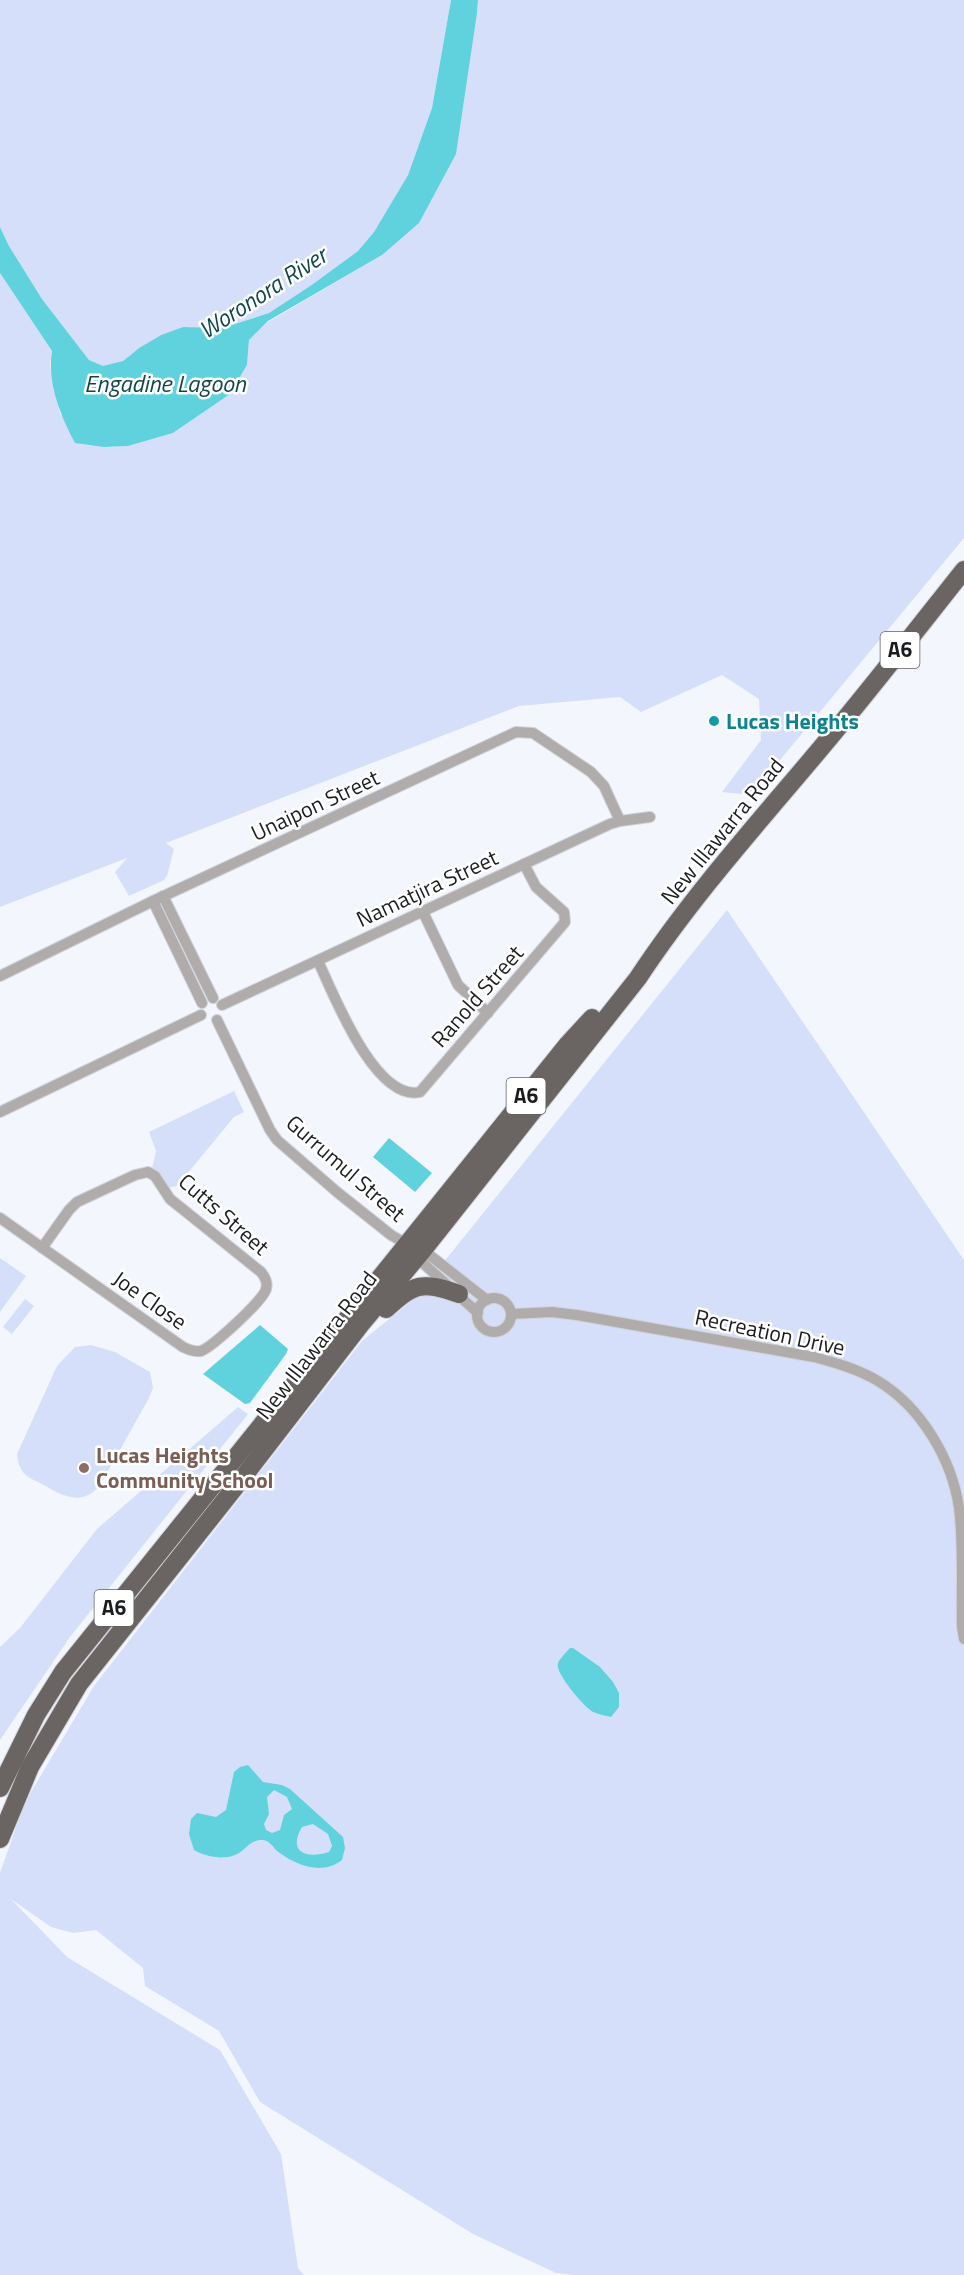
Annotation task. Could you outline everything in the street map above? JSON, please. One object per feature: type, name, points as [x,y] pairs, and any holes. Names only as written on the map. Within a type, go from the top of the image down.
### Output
[{"type":"highway","name":"New Illawarra Road","points":[[0,1839],[30,1767],[79,1684],[362,1324],[568,1044],[632,972],[653,955],[739,844],[836,730],[964,570]]},
{"type":"highway","name":"New Illawarra Road","points":[[0,1788],[36,1715],[63,1672],[416,1251]]},
{"type":"highway","points":[[362,1324],[387,1308],[400,1295],[418,1287],[438,1287],[459,1294]]},
{"type":"street","name":"Unaipon Street","points":[[0,976],[158,899],[521,731],[533,733],[598,778],[620,821]]},
{"type":"street","name":"Namatjira Street","points":[[217,1001],[318,961],[620,821],[650,817]]},
{"type":"street","name":"Ranold Street","points":[[318,961],[361,1050],[380,1073],[411,1093],[424,1089],[562,927],[565,916],[561,908],[536,887],[524,864]]},
{"type":"street","points":[[158,899],[217,1001],[222,1015],[217,1020],[206,1020],[158,899]]},
{"type":"street","points":[[423,912],[458,985],[489,1013]]},
{"type":"street","points":[[0,1112],[202,1009],[206,999],[217,1001]]},
{"type":"street","name":"Gurrumul Street","points":[[217,1020],[277,1140],[337,1192],[391,1235],[416,1251]]},
{"type":"street","name":"Cutts Street","points":[[42,1248],[77,1202],[135,1175],[148,1172],[155,1176],[170,1199],[261,1272],[267,1282]]},
{"type":"street","name":"Joe Close","points":[[0,1218],[183,1347],[194,1351],[207,1348],[255,1306],[264,1294],[267,1282]]},
{"type":"street","points":[[416,1251],[478,1313],[482,1326],[491,1331],[501,1330],[509,1323],[511,1314],[508,1305],[500,1299],[487,1300],[481,1305],[478,1313]]},
{"type":"street","points":[[416,1251],[487,1300]]},
{"type":"street","name":"Recreation Drive","points":[[511,1314],[552,1312],[577,1315],[814,1357],[845,1366],[879,1382],[905,1403],[919,1419],[948,1466],[960,1509],[964,1639]]},
{"type":"shaded area","points":[[0,0],[451,0],[432,108],[408,175],[374,232],[358,251],[269,313],[222,328],[183,327],[161,335],[123,361],[103,367],[89,360],[42,299],[0,227]]},
{"type":"shaded area","points":[[478,0],[964,0],[964,538],[751,795],[722,792],[761,740],[759,699],[722,675],[641,712],[620,697],[519,706],[166,843],[174,849],[167,876],[164,880],[129,896],[115,872],[127,858],[0,907],[0,273],[52,351],[50,365],[60,414],[104,447],[128,446],[173,433],[230,394],[247,365],[249,340],[268,322],[382,255],[477,13]]},
{"type":"shaded area","points":[[727,910],[964,1260],[964,2275],[576,2275],[556,2273],[473,2234],[260,2102],[219,2031],[145,1986],[143,1968],[96,1930],[73,1933],[51,1927],[11,1899],[67,1957],[220,2050],[281,2154],[298,2268],[304,2275],[0,2275],[0,1873],[25,1802],[94,1686],[362,1341],[414,1299]]},
{"type":"shaded area","points":[[234,1091],[244,1112],[234,1117],[177,1186],[168,1188],[152,1169],[156,1151],[149,1132]]},
{"type":"shaded area","points":[[0,1258],[26,1276],[0,1312]]},
{"type":"shaded area","points":[[25,1299],[34,1306],[12,1334],[3,1327]]},
{"type":"shaded area","points":[[91,1345],[115,1352],[150,1372],[153,1388],[100,1485],[87,1496],[79,1498],[57,1492],[28,1476],[20,1468],[17,1454],[57,1366],[75,1347]]},
{"type":"shaded area","points":[[238,1407],[248,1414],[70,1637],[0,1740],[0,1647],[20,1628],[97,1529]]},
{"type":"water","name":"Engadine Lagoon","points":[[451,0],[478,0],[477,13],[456,154],[419,223],[382,255],[268,321],[249,340],[247,365],[230,394],[173,433],[128,446],[104,447],[75,443],[64,421],[53,387],[52,351],[0,273],[0,227],[42,299],[89,360],[103,366],[123,361],[161,335],[183,327],[222,328],[269,313],[358,251],[374,232],[408,175],[432,108]]},
{"type":"water","points":[[389,1138],[432,1173],[415,1192],[373,1157]]},
{"type":"water","points":[[260,1325],[288,1349],[250,1403],[245,1404],[203,1374]]},
{"type":"water","points":[[570,1648],[600,1667],[613,1682],[619,1693],[619,1707],[611,1717],[589,1709],[577,1697],[561,1674],[558,1663]]},
{"type":"water","points":[[248,1765],[263,1782],[282,1785],[290,1789],[343,1837],[345,1848],[342,1860],[326,1867],[309,1867],[292,1861],[263,1840],[253,1842],[239,1853],[228,1857],[204,1855],[194,1850],[189,1834],[191,1819],[197,1813],[216,1817],[226,1810],[234,1772]],"holes":[[[274,1790],[287,1797],[292,1809],[284,1815],[280,1830],[272,1833],[266,1830],[264,1824],[269,1814],[267,1797]],[[313,1824],[328,1834],[332,1846],[329,1852],[313,1855],[302,1852],[298,1848],[298,1836],[302,1827]]]},
{"type":"place","name":"Lucas Heights","points":[[714,721]]},
{"type":"place","name":"Lucas Heights Community School","points":[[84,1468]]},
{"type":"water label","name":"Woronora River","points":[[263,293]]}]
